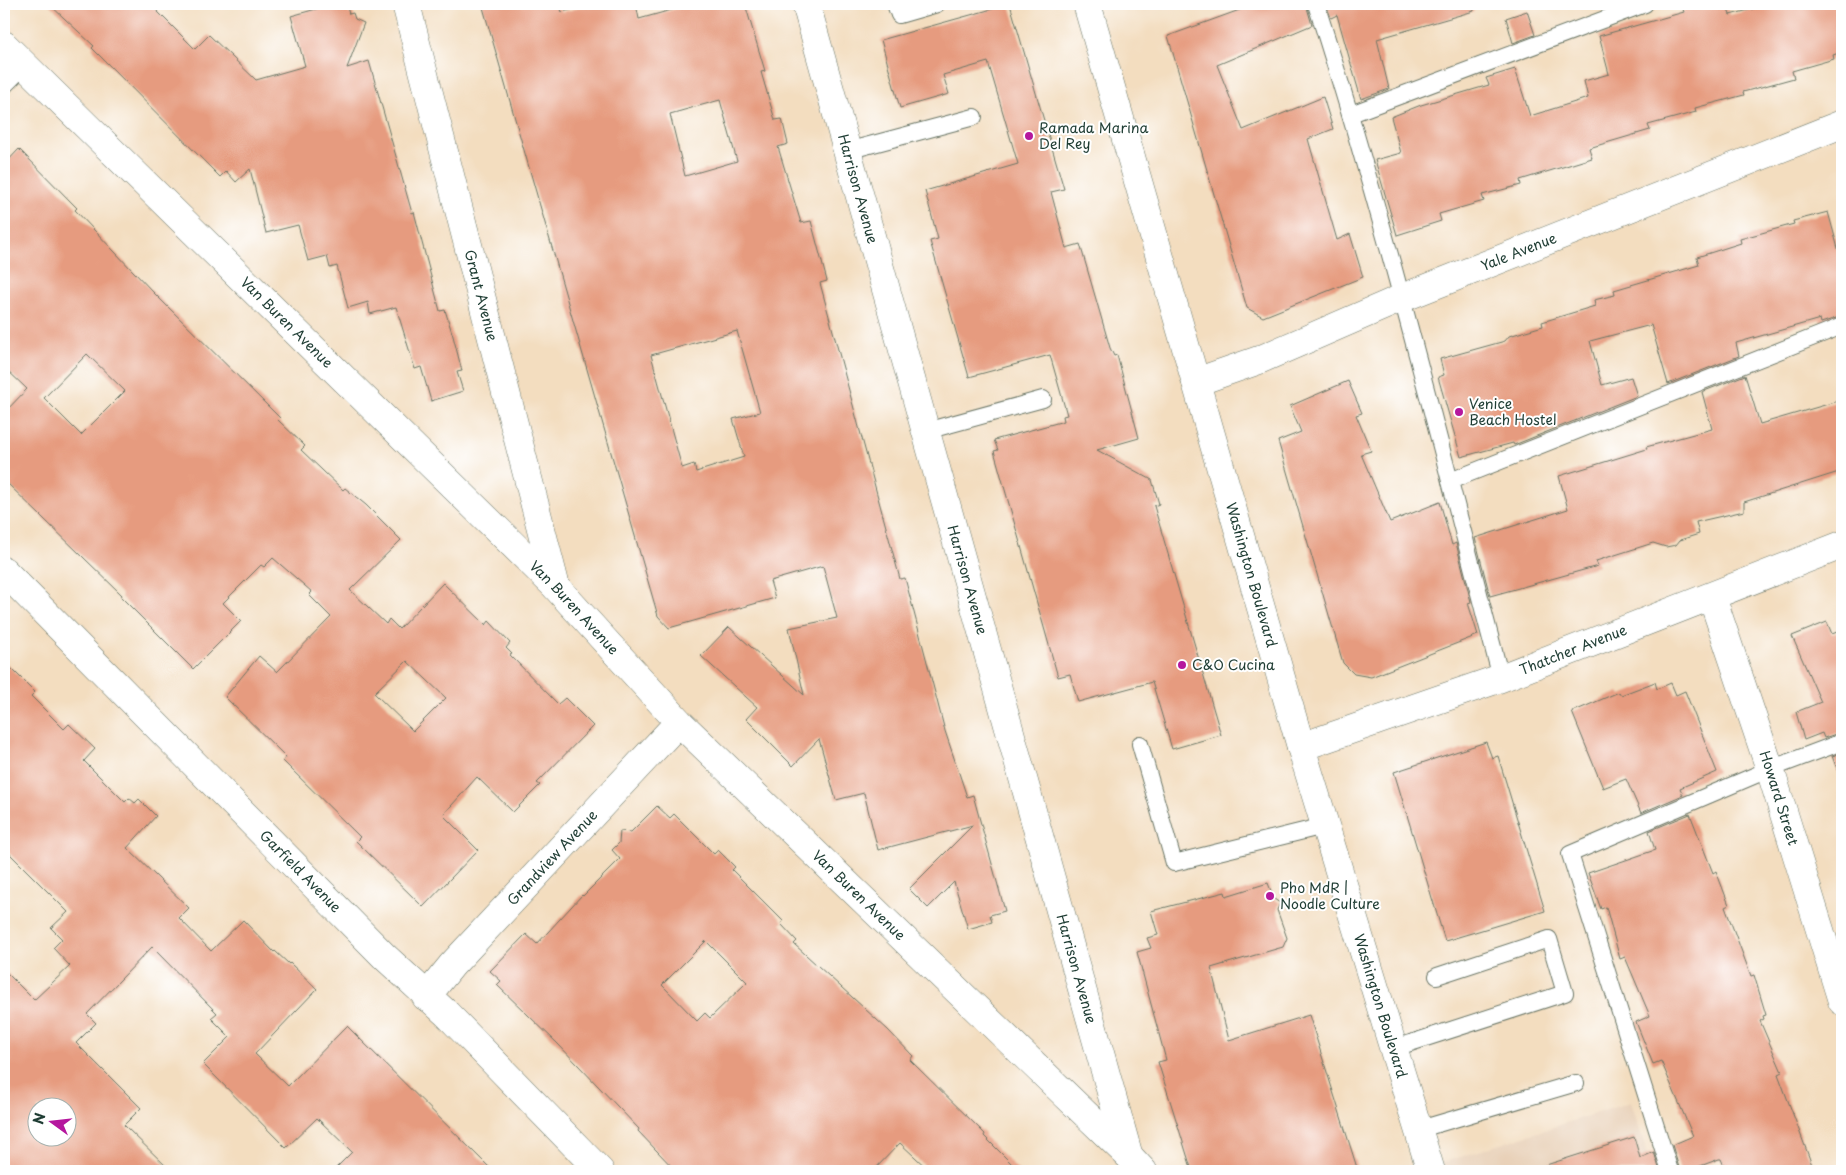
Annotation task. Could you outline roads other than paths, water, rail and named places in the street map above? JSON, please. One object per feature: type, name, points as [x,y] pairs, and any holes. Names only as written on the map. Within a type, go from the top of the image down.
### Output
[{"type":"street","name":"Grant Avenue","points":[[406,4],[556,586]]},
{"type":"street","name":"Harrison Avenue","points":[[806,4],[1135,1163]]},
{"type":"street","name":"Washington Boulevard","points":[[1093,6],[1196,382],[1301,747],[1392,1049],[1431,1171]]},
{"type":"street","name":"Van Buren Avenue","points":[[4,45],[556,586],[679,722],[1135,1163]]},
{"type":"street","name":"Yale Avenue","points":[[1196,382],[1259,360],[1402,298],[1842,124]]},
{"type":"street","name":"Thatcher Avenue","points":[[1301,747],[1501,678],[1842,546]]},
{"type":"street","name":"Garfield Avenue","points":[[4,571],[384,956],[426,997],[448,1014],[600,1171]]},
{"type":"street","name":"Howard Street","points":[[1712,597],[1770,769],[1842,1001]]},
{"type":"street","name":"Grandview Avenue","points":[[426,997],[452,965],[679,722]]},
{"type":"lane","points":[[895,4],[899,15],[937,4]]},
{"type":"lane","points":[[1316,4],[1351,114],[1402,298],[1501,678]]},
{"type":"lane","points":[[1351,114],[1645,4]]},
{"type":"lane","points":[[4,86],[24,66]]},
{"type":"lane","points":[[847,150],[974,117]]},
{"type":"lane","points":[[1450,481],[1842,326]]},
{"type":"lane","points":[[926,431],[1043,399]]},
{"type":"lane","points":[[1670,1171],[1570,854],[1770,769],[1842,742]]},
{"type":"lane","points":[[1140,744],[1174,863],[1324,826]]},
{"type":"lane","points":[[1392,1049],[1565,993],[1549,939],[1437,976]]},
{"type":"lane","points":[[1417,1130],[1576,1084]]},
{"type":"place","name":"Ramada Marina Del Rey","points":[[1029,136]]},
{"type":"place","name":"Venice Beach Hostel","points":[[1459,412]]},
{"type":"place","name":"C&O Cucina","points":[[1182,665]]},
{"type":"place","name":"Pho MdR | Noodle Culture","points":[[1270,896]]}]
